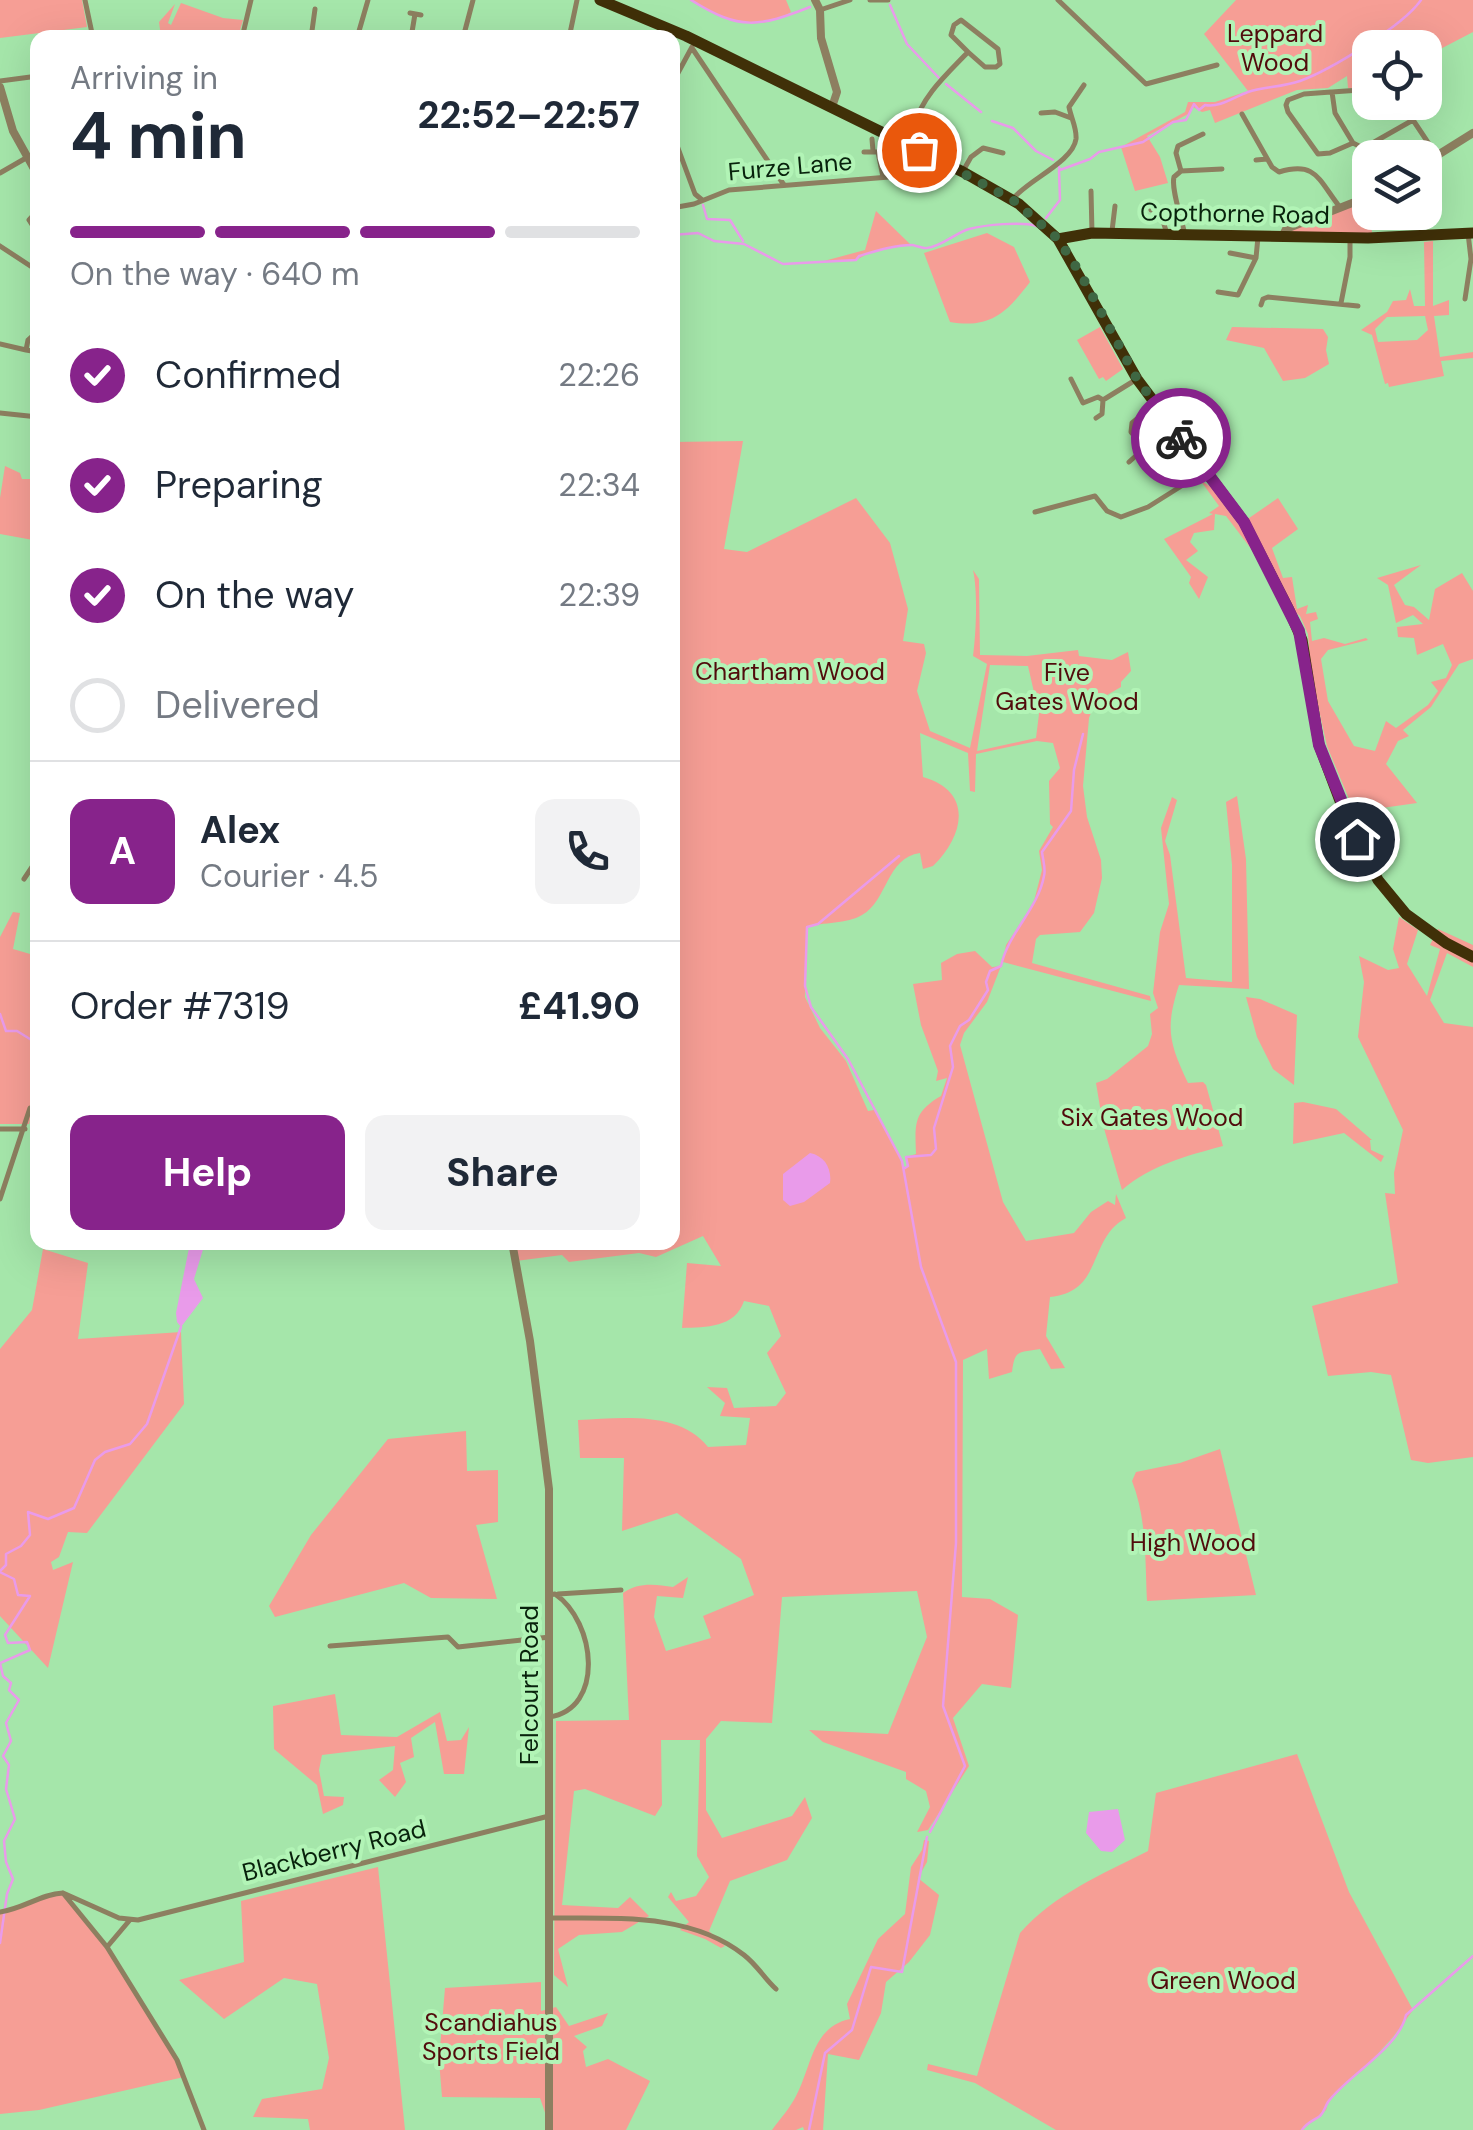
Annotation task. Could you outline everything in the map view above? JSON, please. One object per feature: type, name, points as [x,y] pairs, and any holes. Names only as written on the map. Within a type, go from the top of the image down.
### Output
[{"type":"highway","points":[[600,0],[664,30]]},
{"type":"highway","points":[[680,37],[963,172],[1013,200],[1058,239],[1137,379],[1244,522],[1290,610],[1302,640],[1319,745],[1345,814],[1378,880],[1406,914],[1473,958]]},
{"type":"highway","name":"Copthorne Road","points":[[1058,239],[1092,233],[1350,238],[1470,233]]},
{"type":"street","points":[[85,0],[91,30]]},
{"type":"street","points":[[244,30],[251,0]]},
{"type":"street","points":[[360,30],[368,0]]},
{"type":"street","points":[[466,30],[473,0]]},
{"type":"street","points":[[571,30],[577,0]]},
{"type":"street","points":[[815,0],[836,92],[832,107]]},
{"type":"street","points":[[820,10],[850,0]]},
{"type":"street","points":[[870,0],[888,0]]},
{"type":"street","points":[[1058,0],[1146,84],[1217,66]]},
{"type":"street","points":[[312,30],[315,9]]},
{"type":"street","points":[[412,30],[415,14]]},
{"type":"street","points":[[960,20],[998,50],[1000,64],[985,68],[968,52],[952,35],[960,20]]},
{"type":"street","points":[[680,69],[694,44],[784,186]]},
{"type":"street","points":[[919,150],[922,135],[915,125],[938,83],[968,52]]},
{"type":"street","points":[[30,78],[0,84],[7,117],[30,164]]},
{"type":"street","points":[[1013,200],[1051,165],[1067,158],[1077,136],[1070,102],[1084,85]]},
{"type":"street","points":[[1352,91],[1304,94],[1288,100],[1286,105],[1318,154],[1352,144]]},
{"type":"street","points":[[1332,92],[1335,113],[1352,140]]},
{"type":"street","points":[[1041,113],[1055,112],[1071,118]]},
{"type":"street","points":[[1242,114],[1267,159],[1280,172],[1301,166],[1309,169],[1341,208]]},
{"type":"street","points":[[1379,140],[1413,120],[1426,140]]},
{"type":"street","points":[[1442,153],[1473,133]]},
{"type":"street","points":[[1181,171],[1175,144],[1203,134]]},
{"type":"street","points":[[872,140],[872,151]]},
{"type":"street","points":[[963,172],[971,157],[984,148],[1003,152]]},
{"type":"street","points":[[864,152],[880,156],[883,178]]},
{"type":"street","points":[[680,154],[695,194],[701,199]]},
{"type":"street","points":[[0,172],[26,158]]},
{"type":"street","points":[[1256,160],[1267,159]]},
{"type":"street","name":"Furze Lane","points":[[680,206],[728,190],[925,173],[938,160]]},
{"type":"street","points":[[1184,234],[1172,182],[1181,171],[1222,169]]},
{"type":"street","points":[[1091,191],[1092,233]]},
{"type":"street","points":[[1284,235],[1285,230],[1352,203]]},
{"type":"street","points":[[1112,234],[1115,206]]},
{"type":"street","points":[[1151,210],[1158,208],[1166,234]]},
{"type":"street","points":[[1465,299],[1470,233]]},
{"type":"street","points":[[1218,292],[1238,294],[1256,258],[1258,234]]},
{"type":"street","points":[[1341,304],[1350,238]]},
{"type":"street","points":[[0,246],[30,266]]},
{"type":"street","points":[[1230,254],[1256,258]]},
{"type":"street","points":[[1261,305],[1266,297],[1279,303],[1358,306]]},
{"type":"street","points":[[26,350],[30,338]]},
{"type":"street","points":[[0,344],[30,351]]},
{"type":"street","points":[[1071,379],[1083,403],[1098,397],[1103,400]]},
{"type":"street","points":[[1103,400],[1137,379]]},
{"type":"street","points":[[1096,418],[1102,414],[1103,400]]},
{"type":"street","points":[[1129,462],[1139,453],[1136,450],[1140,442],[1131,432],[1132,422],[1155,404]]},
{"type":"street","points":[[0,413],[30,417]]},
{"type":"street","points":[[1035,512],[1094,496],[1114,515],[1130,516],[1184,485],[1185,456],[1191,452]]},
{"type":"street","points":[[24,879],[30,870]]},
{"type":"street","points":[[0,1199],[30,1108]]},
{"type":"street","points":[[0,1129],[25,1129]]},
{"type":"street","name":"Felcourt Road","points":[[514,1250],[548,1466],[552,1594],[548,1717],[549,2130]]},
{"type":"street","points":[[552,1594],[622,1590]]},
{"type":"street","points":[[548,1717],[564,1713],[576,1701],[588,1665],[587,1640],[581,1623],[569,1604],[552,1594]]},
{"type":"street","points":[[330,1646],[448,1637],[458,1647],[550,1638]]},
{"type":"street","name":"Blackberry Road","points":[[129,1920],[550,1816]]},
{"type":"street","points":[[63,1893],[106,1947],[177,2060],[204,2130]]},
{"type":"street","points":[[0,1912],[49,1894],[63,1893],[129,1920],[106,1947]]},
{"type":"street","points":[[550,1918],[626,1918],[684,1924],[743,1954],[776,1989]]},
{"type":"green space","points":[[0,0],[82,0],[87,27],[30,30],[30,34],[0,38]]},
{"type":"green space","points":[[691,0],[786,0],[791,12],[766,22],[741,22]]},
{"type":"green space","name":"Leppard Wood","points":[[1236,0],[1473,0],[1473,32],[1442,48],[1442,30],[1352,30],[1352,88],[1348,88],[1347,76],[1328,88],[1297,90],[1215,123],[1210,110],[1202,112],[1193,107],[1190,113],[1147,136],[1160,157],[1168,183],[1135,191],[1121,147],[1185,112],[1188,102],[1215,102],[1248,91],[1204,34]]},
{"type":"green space","points":[[181,3],[223,18],[243,20],[240,30],[160,30],[159,22],[175,4],[168,23],[171,25]]},
{"type":"green space","points":[[1352,206],[1352,230],[1372,230],[1372,234],[1291,232]]},
{"type":"green space","points":[[876,211],[911,245],[873,251],[856,260],[824,261],[865,250]]},
{"type":"green space","points":[[987,233],[1014,247],[1030,282],[997,316],[977,323],[950,322],[924,253]]},
{"type":"green space","points":[[1433,241],[1433,306],[1449,300],[1449,315],[1434,316],[1440,357],[1473,352],[1473,358],[1441,361],[1444,376],[1389,387],[1372,335],[1361,330],[1387,312],[1393,301],[1406,300],[1410,289],[1414,306],[1425,306],[1424,242]],"holes":[[[1425,316],[1428,330],[1417,340],[1378,342],[1375,329],[1387,317]]]},
{"type":"green space","points":[[1100,327],[1123,369],[1106,381],[1103,377],[1099,379],[1077,340]]},
{"type":"green space","points":[[1232,327],[1323,329],[1328,337],[1329,364],[1305,378],[1283,381],[1264,348],[1226,340]]},
{"type":"green space","points":[[743,441],[724,549],[747,552],[856,498],[890,543],[908,609],[903,641],[924,644],[926,653],[917,691],[930,731],[970,748],[987,664],[973,656],[973,570],[979,579],[980,655],[1027,656],[1078,650],[1079,656],[1112,660],[1128,652],[1131,671],[1121,687],[1095,702],[1089,718],[1083,786],[1102,878],[1094,913],[1080,932],[1040,935],[1032,963],[1150,996],[1151,1001],[1003,962],[1006,945],[1033,905],[1042,870],[1039,851],[1053,827],[1049,781],[1060,768],[1053,743],[1037,741],[976,754],[975,792],[970,791],[968,753],[920,733],[923,777],[950,792],[957,803],[959,815],[952,841],[933,866],[923,869],[920,853],[900,863],[877,900],[862,915],[807,927],[805,997],[820,1028],[846,1061],[868,1111],[874,1110],[904,1168],[908,1166],[906,1157],[916,1154],[916,1127],[921,1113],[941,1096],[947,1078],[936,1081],[938,1071],[921,1025],[913,984],[942,980],[941,963],[957,954],[975,951],[992,967],[1001,966],[987,1002],[960,1045],[1003,1202],[1026,1241],[1074,1233],[1091,1212],[1108,1201],[1115,1205],[1116,1194],[1126,1218],[1105,1238],[1079,1285],[1050,1297],[1046,1336],[1065,1368],[1051,1369],[1040,1349],[1019,1353],[1012,1372],[989,1379],[987,1349],[963,1360],[962,1597],[990,1599],[1018,1615],[1011,1688],[982,1684],[953,1718],[969,1766],[928,1830],[917,1832],[930,1807],[926,1791],[906,1779],[906,1772],[823,1742],[809,1730],[888,1734],[927,1637],[917,1591],[782,1597],[772,1723],[721,1721],[706,1739],[706,1810],[722,1838],[792,1816],[805,1797],[812,1818],[787,1860],[730,1881],[709,1931],[725,1946],[721,1948],[680,1930],[689,1922],[668,1897],[671,1892],[676,1901],[696,1896],[709,1877],[697,1856],[700,1740],[661,1740],[662,1805],[655,1816],[585,1789],[574,1791],[562,1905],[618,1908],[630,1897],[649,1916],[622,1932],[579,1935],[558,1949],[568,1987],[554,1975],[556,1721],[629,1720],[623,1593],[628,1589],[647,1585],[673,1587],[688,1577],[683,1598],[657,1596],[654,1617],[666,1651],[711,1638],[703,1616],[754,1595],[741,1559],[677,1513],[622,1531],[624,1458],[580,1458],[578,1420],[648,1419],[682,1427],[708,1447],[746,1445],[750,1418],[720,1416],[725,1403],[707,1387],[727,1388],[734,1408],[776,1406],[786,1393],[767,1353],[781,1336],[769,1306],[744,1301],[727,1321],[682,1328],[687,1263],[721,1266],[703,1236],[680,1246],[680,442]],"holes":[[[990,665],[1028,666],[1039,714],[1036,738],[977,751]]]},
{"type":"green space","points":[[5,466],[20,473],[22,479],[30,479],[30,539],[0,534]]},
{"type":"green space","points":[[1200,480],[1211,487],[1239,525],[1278,498],[1298,529],[1272,548],[1283,578],[1292,577],[1297,609],[1308,605],[1306,614],[1316,612],[1318,619],[1310,622],[1312,641],[1324,638],[1345,644],[1368,640],[1328,650],[1321,659],[1328,701],[1354,746],[1375,751],[1386,721],[1396,728],[1428,705],[1438,691],[1431,682],[1446,678],[1452,665],[1443,644],[1417,655],[1414,638],[1398,637],[1397,627],[1423,624],[1413,615],[1396,623],[1388,585],[1377,578],[1421,565],[1394,585],[1405,605],[1414,607],[1429,620],[1435,589],[1462,573],[1473,591],[1473,659],[1459,664],[1431,707],[1403,730],[1409,736],[1398,741],[1386,764],[1417,803],[1375,809],[1365,823],[1373,857],[1327,746],[1311,674],[1308,634],[1300,616],[1278,598],[1252,550],[1226,516],[1215,514],[1214,530],[1194,533],[1190,542],[1198,551],[1186,560],[1208,577],[1199,599],[1189,583],[1191,577],[1164,539],[1213,514],[1209,513],[1219,506]]},
{"type":"green space","name":"Six Gates Wood","points":[[1237,796],[1246,859],[1249,989],[1179,985],[1171,1024],[1173,1046],[1188,1083],[1206,1085],[1223,1146],[1157,1168],[1122,1190],[1103,1125],[1096,1083],[1107,1079],[1148,1046],[1152,1034],[1150,1014],[1158,1008],[1153,993],[1160,932],[1169,904],[1161,828],[1172,797],[1177,800],[1165,841],[1186,978],[1232,982],[1232,865],[1226,802]]},
{"type":"green space","points":[[13,912],[20,913],[13,949],[30,954],[29,1124],[0,1124],[0,937]]},
{"type":"green space","points":[[1399,917],[1418,930],[1407,964],[1427,996],[1440,949],[1430,945],[1438,929],[1473,945],[1473,967],[1447,953],[1430,1000],[1444,1023],[1473,1027],[1473,1457],[1428,1463],[1411,1460],[1391,1375],[1371,1372],[1328,1376],[1312,1306],[1398,1283],[1385,1193],[1395,1194],[1394,1173],[1403,1130],[1358,1037],[1364,982],[1359,956],[1388,970],[1399,968],[1393,949]]},
{"type":"green space","points":[[1246,997],[1297,1015],[1294,1085],[1273,1069],[1257,1037]]},
{"type":"green space","points":[[1294,1103],[1336,1109],[1372,1140],[1371,1150],[1384,1156],[1381,1162],[1344,1133],[1293,1144]]},
{"type":"green space","points":[[43,1250],[46,1250],[88,1263],[78,1339],[181,1332],[184,1404],[87,1533],[68,1532],[59,1557],[51,1562],[53,1570],[73,1562],[48,1668],[0,1616],[0,1349],[32,1310]]},
{"type":"green space","points":[[514,1250],[672,1250],[656,1257],[639,1253],[569,1262],[562,1255],[516,1261]]},
{"type":"green space","points":[[466,1431],[467,1471],[498,1470],[498,1522],[476,1525],[497,1599],[431,1598],[404,1583],[275,1617],[269,1606],[311,1535],[388,1439]]},
{"type":"green space","name":"High Wood","points":[[1220,1449],[1256,1595],[1147,1601],[1143,1525],[1132,1481],[1136,1472]]},
{"type":"green space","points":[[335,1694],[341,1735],[397,1737],[440,1712],[447,1741],[461,1740],[469,1727],[464,1774],[444,1774],[435,1722],[411,1738],[414,1757],[400,1763],[406,1782],[395,1797],[379,1780],[393,1770],[395,1746],[322,1755],[319,1770],[324,1796],[344,1797],[343,1805],[323,1814],[317,1785],[274,1749],[273,1706]]},
{"type":"green space","name":"Green Wood","points":[[1297,1754],[1349,1892],[1413,2010],[1363,2070],[1328,2102],[1326,2110],[1302,2130],[1056,2130],[975,2083],[927,2070],[928,2064],[977,2076],[1020,1933],[1064,1896],[1148,1851],[1156,1793]]},
{"type":"green space","points":[[924,1840],[929,1841],[927,1862],[918,1878],[939,1895],[930,1935],[909,1962],[886,1982],[881,2013],[859,2060],[828,2054],[823,2130],[772,2130],[796,2096],[820,2039],[837,2023],[850,2019],[847,2004],[878,1939],[905,1914],[911,1867]]},
{"type":"green space","points":[[378,1867],[405,2130],[310,2130],[308,2119],[253,2117],[262,2099],[322,2089],[329,2058],[317,1984],[284,1978],[224,2019],[179,1980],[244,1962],[241,1901]]},
{"type":"green space","points":[[63,1893],[107,1947],[184,2077],[39,2110],[0,2114],[0,1912]]},
{"type":"green space","name":"Scandiahus Sports Field","points":[[541,1982],[541,2011],[556,2007],[569,2026],[608,2013],[602,2026],[574,2036],[587,2047],[583,2051],[586,2067],[608,2059],[650,2081],[626,2130],[551,2130],[540,2098],[442,2097],[439,2060],[445,1988]]},
{"type":"shaded area","points":[[810,1153],[826,1164],[830,1183],[804,1202],[790,1206],[783,1200],[783,1174]]},
{"type":"shaded area","points":[[189,1250],[203,1250],[194,1279],[203,1298],[181,1327],[176,1313]]},
{"type":"shaded area","points":[[1118,1809],[1125,1840],[1112,1852],[1101,1851],[1086,1833],[1089,1812]]},
{"type":"waterway","points":[[691,0],[723,17],[750,23],[777,19],[810,7]]},
{"type":"waterway","points":[[1059,167],[1060,170],[1099,152],[1143,142],[1173,122],[1186,120],[1194,104],[1199,110],[1205,105],[1222,104],[1248,92],[1313,75],[1383,34],[1421,0]]},
{"type":"waterway","points":[[890,5],[907,44],[940,79]]},
{"type":"waterway","points":[[946,84],[981,112]]},
{"type":"waterway","points":[[992,121],[1013,128],[1036,151],[1053,160]]},
{"type":"waterway","points":[[1046,218],[1060,200],[1059,170]]},
{"type":"waterway","points":[[703,205],[707,219],[730,220],[743,241]]},
{"type":"waterway","points":[[680,234],[698,233],[714,241],[744,244],[783,264],[856,260],[899,246],[932,247],[984,226],[1037,226]]},
{"type":"waterway","points":[[905,1168],[906,1157],[931,1155],[936,1149],[934,1128],[953,1067],[950,1046],[988,990],[990,971],[1001,966],[1041,888],[1045,870],[1042,852],[1071,811],[1074,770],[1083,734]]},
{"type":"waterway","points":[[899,856],[818,924],[807,927],[805,986],[811,1007],[848,1059],[902,1161],[921,1267],[956,1362],[956,1543],[943,1706],[965,1766],[930,1832]]},
{"type":"waterway","points":[[0,1014],[6,1031],[17,1031],[30,1039]]},
{"type":"waterway","points":[[1,1570],[6,1565],[6,1554],[21,1546],[30,1535],[28,1512],[48,1519],[74,1508],[95,1460],[105,1452],[130,1444],[147,1424],[181,1327]]},
{"type":"waterway","points":[[0,1572],[14,1579],[18,1595],[30,1596],[5,1635],[8,1643],[27,1642],[30,1650],[0,1663],[3,1676],[11,1683],[9,1690],[19,1700],[6,1723],[11,1741],[3,1756],[9,1765],[6,1789],[15,1819],[4,1841],[13,1879],[0,1943]]},
{"type":"waterway","points":[[809,2130],[825,2053],[852,2030],[871,1967],[902,1972],[927,1837]]},
{"type":"waterway","points":[[1302,2130],[1394,2039],[1406,2015],[1473,1956]]},
{"type":"way so far","points":[[919,150],[1020,204],[1058,239],[1137,379],[1181,438]]},
{"type":"route","points":[[1181,438],[1244,522],[1290,610],[1302,643],[1319,745],[1357,839]]},
{"type":"park label","name":"Chartham Wood","points":[[790,671]]},
{"type":"park label","name":"Five Gates Wood","points":[[1067,686]]}]
